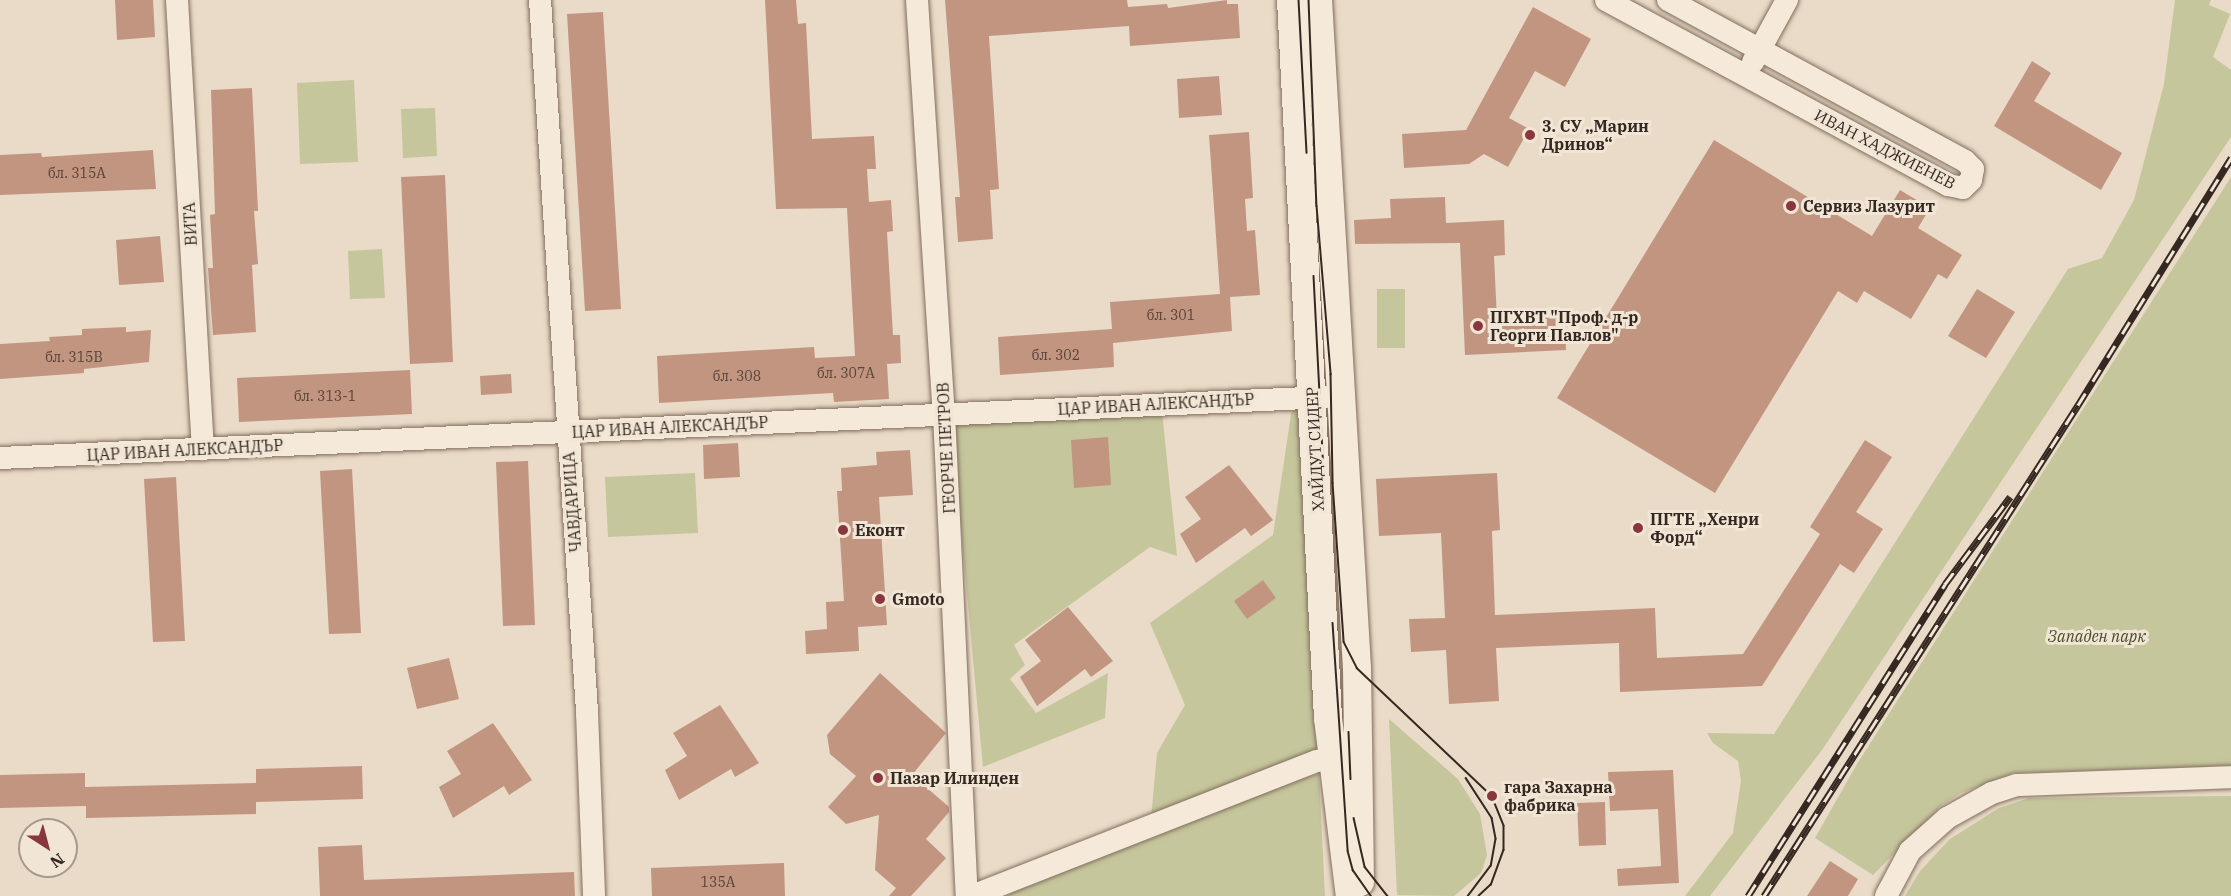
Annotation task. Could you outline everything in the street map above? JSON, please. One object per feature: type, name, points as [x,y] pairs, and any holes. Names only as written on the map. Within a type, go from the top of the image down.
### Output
[{"type":"street","name":"ВИТА","points":[[177,0],[202,449]]},
{"type":"street","name":"ЧАВДАРИЦА","points":[[540,0],[566,432],[587,712],[594,896]]},
{"type":"street","name":"ГЕОРЧЕ ПЕТРОВ","points":[[917,0],[944,414],[967,896]]},
{"type":"street","name":"ХАЙДУТ СИДЕР","points":[[1291,0],[1330,756],[1350,896]]},
{"type":"street","name":"ХАЙДУТ СИДЕР","points":[[1318,0],[1361,753],[1360,896]]},
{"type":"street","name":"ИВАН ХАДЖИЕНЕВ","points":[[1606,0],[1948,185],[1963,188],[1971,180],[1973,170],[1965,161],[1668,0]]},
{"type":"street","points":[[1746,76],[1787,0]]},
{"type":"street","name":"ЦАР ИВАН АЛЕКСАНДЪР","points":[[0,458],[1341,397]]},
{"type":"street","points":[[972,896],[1330,756],[1361,753]]},
{"type":"street","points":[[1886,896],[1910,851],[1947,818],[1992,793],[2017,785],[2231,777]]},
{"type":"green space","points":[[2175,0],[2211,0],[2209,5],[2230,14],[2213,57],[2231,70],[2231,137],[1822,750],[1710,896],[1685,896],[1733,833],[1741,781],[1738,761],[1713,743],[1707,733],[1774,734],[2068,269],[2102,258],[2134,200],[2164,84]]},
{"type":"green space","points":[[354,80],[358,162],[300,164],[297,83]]},
{"type":"green space","points":[[435,108],[437,156],[403,158],[401,109]]},
{"type":"green space","name":"Западен парк","points":[[2231,177],[2231,766],[2013,773],[1959,794],[1941,806],[1873,875],[1815,838],[1857,764]]},
{"type":"green space","points":[[382,249],[385,298],[350,299],[348,251]]},
{"type":"green space","points":[[1377,289],[1405,289],[1405,348],[1377,348]]},
{"type":"green space","points":[[1305,406],[1324,751],[1151,819],[1157,753],[1185,705],[1150,623],[1273,535],[1292,408]]},
{"type":"green space","points":[[1162,412],[1177,556],[1150,547],[1014,645],[1025,665],[1010,679],[1036,713],[1108,673],[1105,718],[983,767],[951,422]]},
{"type":"green space","points":[[695,473],[698,533],[608,537],[605,477]]},
{"type":"green space","points":[[1389,719],[1458,779],[1480,814],[1487,855],[1481,873],[1454,896],[1397,895]]},
{"type":"green space","points":[[1319,774],[1325,896],[1004,896],[1282,783]]},
{"type":"green space","points":[[2231,796],[2231,896],[1905,896],[1920,871],[1950,839],[1999,808],[2029,798]]},
{"type":"building","points":[[115,0],[153,0],[155,37],[117,40]]},
{"type":"building","points":[[765,0],[796,0],[798,24],[806,23],[812,139],[874,136],[876,169],[867,169],[869,202],[891,200],[893,231],[887,232],[893,335],[900,335],[901,363],[887,364],[889,399],[834,402],[833,393],[659,403],[657,356],[814,347],[815,358],[855,356],[847,208],[776,209]]},
{"type":"building","points":[[945,0],[1127,0],[1128,7],[1167,4],[1168,8],[1227,0],[1227,4],[1238,4],[1240,38],[1130,46],[1129,26],[989,36],[999,189],[990,190],[993,239],[958,242],[955,197],[960,197]]},
{"type":"building","points":[[1533,7],[1591,39],[1565,87],[1535,71],[1509,118],[1529,129],[1508,167],[1484,154],[1469,164],[1404,168],[1402,134],[1466,130]]},
{"type":"building","points":[[603,12],[621,309],[585,311],[567,14]]},
{"type":"building","points":[[2032,61],[2051,73],[2034,101],[2122,153],[2101,190],[1994,126]]},
{"type":"building","points":[[1219,76],[1222,115],[1179,118],[1177,79]]},
{"type":"building","points":[[252,88],[258,211],[254,211],[258,264],[252,265],[256,332],[213,335],[208,268],[213,268],[210,215],[215,214],[211,90]]},
{"type":"building","points":[[1249,132],[1253,198],[1245,199],[1247,231],[1255,230],[1260,295],[1230,297],[1232,331],[1113,343],[1114,367],[1000,375],[998,337],[1112,329],[1110,302],[1220,294],[1209,135]]},
{"type":"building","points":[[1714,140],[1872,236],[1900,190],[1930,208],[1918,228],[1962,255],[1947,279],[1938,274],[1911,319],[1864,291],[1857,303],[1838,291],[1715,493],[1557,398]]},
{"type":"building","points":[[153,150],[156,189],[0,195],[0,155],[41,153],[42,157]]},
{"type":"building","points":[[445,175],[453,362],[410,364],[401,177]]},
{"type":"building","points":[[1445,197],[1446,223],[1504,220],[1505,255],[1494,256],[1497,320],[1565,317],[1566,350],[1465,355],[1460,243],[1355,244],[1354,220],[1391,218],[1390,199]]},
{"type":"building","points":[[160,236],[164,282],[119,285],[116,240]]},
{"type":"building","points":[[1977,289],[2015,312],[1986,358],[1948,336]]},
{"type":"building","points":[[126,327],[126,332],[151,330],[149,362],[84,369],[84,373],[0,379],[0,344],[50,341],[49,337],[82,335],[82,329]]},
{"type":"building","points":[[410,370],[412,414],[239,422],[237,378]]},
{"type":"building","points":[[511,374],[512,393],[481,395],[480,376]]},
{"type":"building","points":[[1108,437],[1111,485],[1074,488],[1071,440]]},
{"type":"building","points":[[1865,440],[1892,457],[1856,512],[1883,529],[1854,573],[1840,564],[1762,686],[1620,692],[1619,643],[1496,648],[1499,701],[1449,704],[1446,650],[1411,652],[1409,619],[1445,618],[1441,533],[1379,536],[1376,479],[1497,473],[1500,530],[1492,531],[1495,615],[1655,608],[1657,658],[1743,654],[1820,534],[1810,527]]},
{"type":"building","points":[[738,443],[740,477],[704,479],[703,445]]},
{"type":"building","points":[[910,450],[913,495],[879,497],[887,625],[858,627],[859,651],[806,654],[805,631],[827,629],[826,602],[844,601],[837,491],[842,491],[841,468],[877,465],[876,452]]},
{"type":"building","points":[[528,461],[535,625],[503,626],[496,462]]},
{"type":"building","points":[[1229,465],[1273,520],[1251,536],[1245,528],[1196,563],[1180,534],[1201,519],[1185,497]]},
{"type":"building","points":[[352,469],[361,633],[329,634],[320,471]]},
{"type":"building","points":[[176,477],[185,641],[153,642],[144,479]]},
{"type":"building","points":[[1263,580],[1276,598],[1247,619],[1234,601]]},
{"type":"building","points":[[1068,607],[1113,661],[1091,677],[1085,669],[1037,706],[1020,677],[1041,661],[1025,640]]},
{"type":"building","points":[[449,658],[459,699],[417,709],[407,668]]},
{"type":"building","points":[[880,673],[946,733],[912,775],[949,807],[949,812],[926,839],[946,858],[911,896],[889,896],[896,888],[875,870],[879,815],[846,824],[828,807],[856,776],[830,754],[827,735]]},
{"type":"building","points":[[720,705],[759,763],[735,777],[731,769],[679,800],[665,770],[687,756],[673,733]]},
{"type":"building","points":[[493,723],[532,780],[509,795],[504,786],[453,818],[439,787],[461,774],[447,751]]},
{"type":"building","points":[[362,766],[363,799],[256,802],[256,814],[86,818],[86,806],[0,808],[0,775],[85,773],[85,787],[256,783],[256,769]]},
{"type":"building","points":[[1673,770],[1679,883],[1618,886],[1617,869],[1661,866],[1658,809],[1610,811],[1608,772]]},
{"type":"building","points":[[1605,802],[1606,845],[1579,846],[1577,803]]},
{"type":"building","points":[[362,845],[364,880],[574,872],[575,896],[320,896],[318,847]]},
{"type":"building","points":[[1830,861],[1858,879],[1848,896],[1807,896]]},
{"type":"building","points":[[784,863],[785,896],[652,896],[651,868]]},
{"type":"tram line","points":[[1299,0],[1307,153]]},
{"type":"tram line","points":[[1309,0],[1317,206],[1331,374],[1333,483],[1344,642],[1357,668],[1492,796],[1504,826],[1504,850],[1491,885],[1479,896]]},
{"type":"tram line","points":[[1314,276],[1324,473]]},
{"type":"tram line","points":[[1333,623],[1348,851],[1353,870],[1371,896]]},
{"type":"tram line","points":[[1349,732],[1351,779]]},
{"type":"tram line","points":[[1466,778],[1492,818],[1496,839],[1491,866],[1468,896]]},
{"type":"tram line","points":[[1354,818],[1365,867],[1388,896]]},
{"type":"railway","points":[[1764,896],[2078,405],[2231,158]]},
{"type":"railway","points":[[1748,896],[1945,584],[2010,497]]},
{"type":"place","name":"3. СУ „Марин Дринов“","points":[[1530,135]]},
{"type":"place","name":"Сервиз Лазурит","points":[[1791,206]]},
{"type":"place","name":"ПГХВТ \"Проф. д-р Георги Павлов\"","points":[[1478,326]]},
{"type":"place","name":"ПГТЕ „Хенри Форд“","points":[[1638,528]]},
{"type":"place","name":"Еконт","points":[[843,530]]},
{"type":"place","name":"Gmoto","points":[[880,599]]},
{"type":"place","name":"Пазар Илинден","points":[[878,778]]},
{"type":"place","name":"гара Захарна фабрика","points":[[1492,796]]}]
